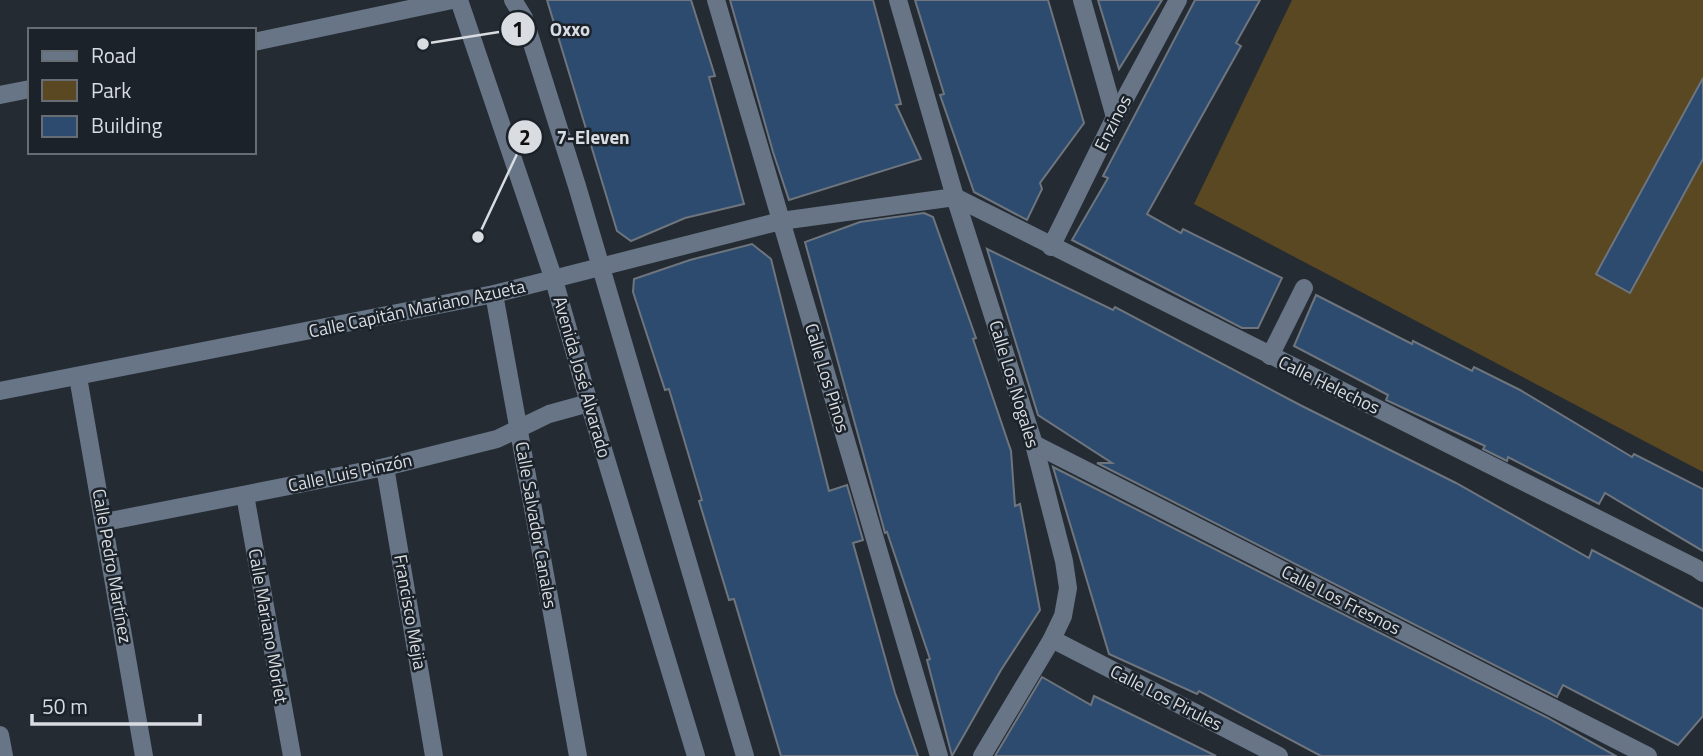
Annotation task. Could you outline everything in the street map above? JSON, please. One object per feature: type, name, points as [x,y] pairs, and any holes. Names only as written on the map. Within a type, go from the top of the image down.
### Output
[{"type":"street","points":[[256,42],[452,0]]},
{"type":"street","name":"Avenida José Alvarado","points":[[459,0],[554,280],[696,756]]},
{"type":"street","points":[[513,0],[524,18],[601,267],[745,756]]},
{"type":"street","name":"Calle Los Pinos","points":[[716,0],[939,756]]},
{"type":"street","name":"Calle Los Nogales","points":[[898,0],[955,197],[1034,444],[1065,561],[1068,588],[1063,616],[982,756]]},
{"type":"street","points":[[1082,0],[1115,117]]},
{"type":"street","name":"Enzinos","points":[[1051,247],[1115,117],[1178,0]]},
{"type":"street","points":[[0,95],[28,89]]},
{"type":"street","name":"Calle Capitán Mariano Azueta","points":[[0,391],[554,280],[780,221],[955,197]]},
{"type":"street","name":"Calle Helechos","points":[[955,197],[1703,573]]},
{"type":"street","points":[[1270,356],[1304,288]]},
{"type":"street","name":"Calle Salvador Canales","points":[[494,293],[578,756]]},
{"type":"street","name":"Calle Pedro Martínez","points":[[78,377],[145,756]]},
{"type":"street","name":"Calle Luis Pinzón","points":[[105,522],[385,467],[497,439],[549,414],[589,403]]},
{"type":"street","name":"Calle Los Fresnos","points":[[1034,444],[1648,756]]},
{"type":"street","name":"Francisco Mejia","points":[[385,467],[434,756]]},
{"type":"street","name":"Calle Mariano Morlet","points":[[245,495],[292,756]]},
{"type":"street","name":"Calle Los Pirules","points":[[1052,639],[1279,756]]},
{"type":"street","points":[[0,734],[4,756]]},
{"type":"green space","points":[[1292,0],[1703,0],[1703,472],[1194,204]]},
{"type":"building","points":[[547,0],[691,0],[715,76],[709,77],[744,204],[685,218],[631,241],[617,231]]},
{"type":"building","points":[[730,0],[873,0],[901,104],[896,105],[921,159],[789,200]]},
{"type":"building","points":[[915,0],[1048,0],[1084,123],[1040,183],[1042,189],[1027,220],[974,192],[940,95],[944,94]]},
{"type":"building","points":[[1098,0],[1162,0],[1119,69]]},
{"type":"building","points":[[1195,0],[1260,0],[1236,43],[1241,46],[1147,214],[1181,233],[1183,229],[1282,278],[1258,328],[1242,328],[1072,240],[1108,178],[1103,176]]},
{"type":"building","points":[[1703,78],[1703,159],[1630,293],[1596,274]]},
{"type":"building","points":[[924,213],[933,217],[976,338],[973,339],[1011,451],[1015,506],[1020,504],[1040,610],[1001,670],[952,756],[927,660],[930,659],[887,532],[885,533],[805,242],[860,222]]},
{"type":"building","points":[[752,244],[771,259],[829,491],[847,485],[863,540],[853,543],[895,693],[918,756],[781,756],[734,599],[729,600],[669,389],[665,390],[633,292],[634,279],[690,260]]},
{"type":"building","points":[[987,249],[1113,310],[1115,307],[1300,405],[1456,483],[1589,558],[1592,550],[1703,609],[1703,716],[1678,745],[1563,685],[1557,697],[1097,463],[1112,463],[1038,415]]},
{"type":"building","points":[[1316,295],[1412,344],[1413,341],[1472,371],[1474,367],[1520,390],[1632,457],[1634,454],[1703,489],[1703,551],[1605,493],[1599,504],[1508,457],[1507,461],[1483,449],[1485,446],[1386,400],[1388,395],[1294,346]]},
{"type":"building","points":[[1053,467],[1546,717],[1616,756],[1321,756],[1199,691],[1197,694],[1109,654]]},
{"type":"building","points":[[1042,677],[1091,705],[1094,696],[1216,756],[995,756]]},
{"type":"place","name":"Oxxo","points":[[423,44]]},
{"type":"place","name":"7-Eleven","points":[[478,237]]}]
